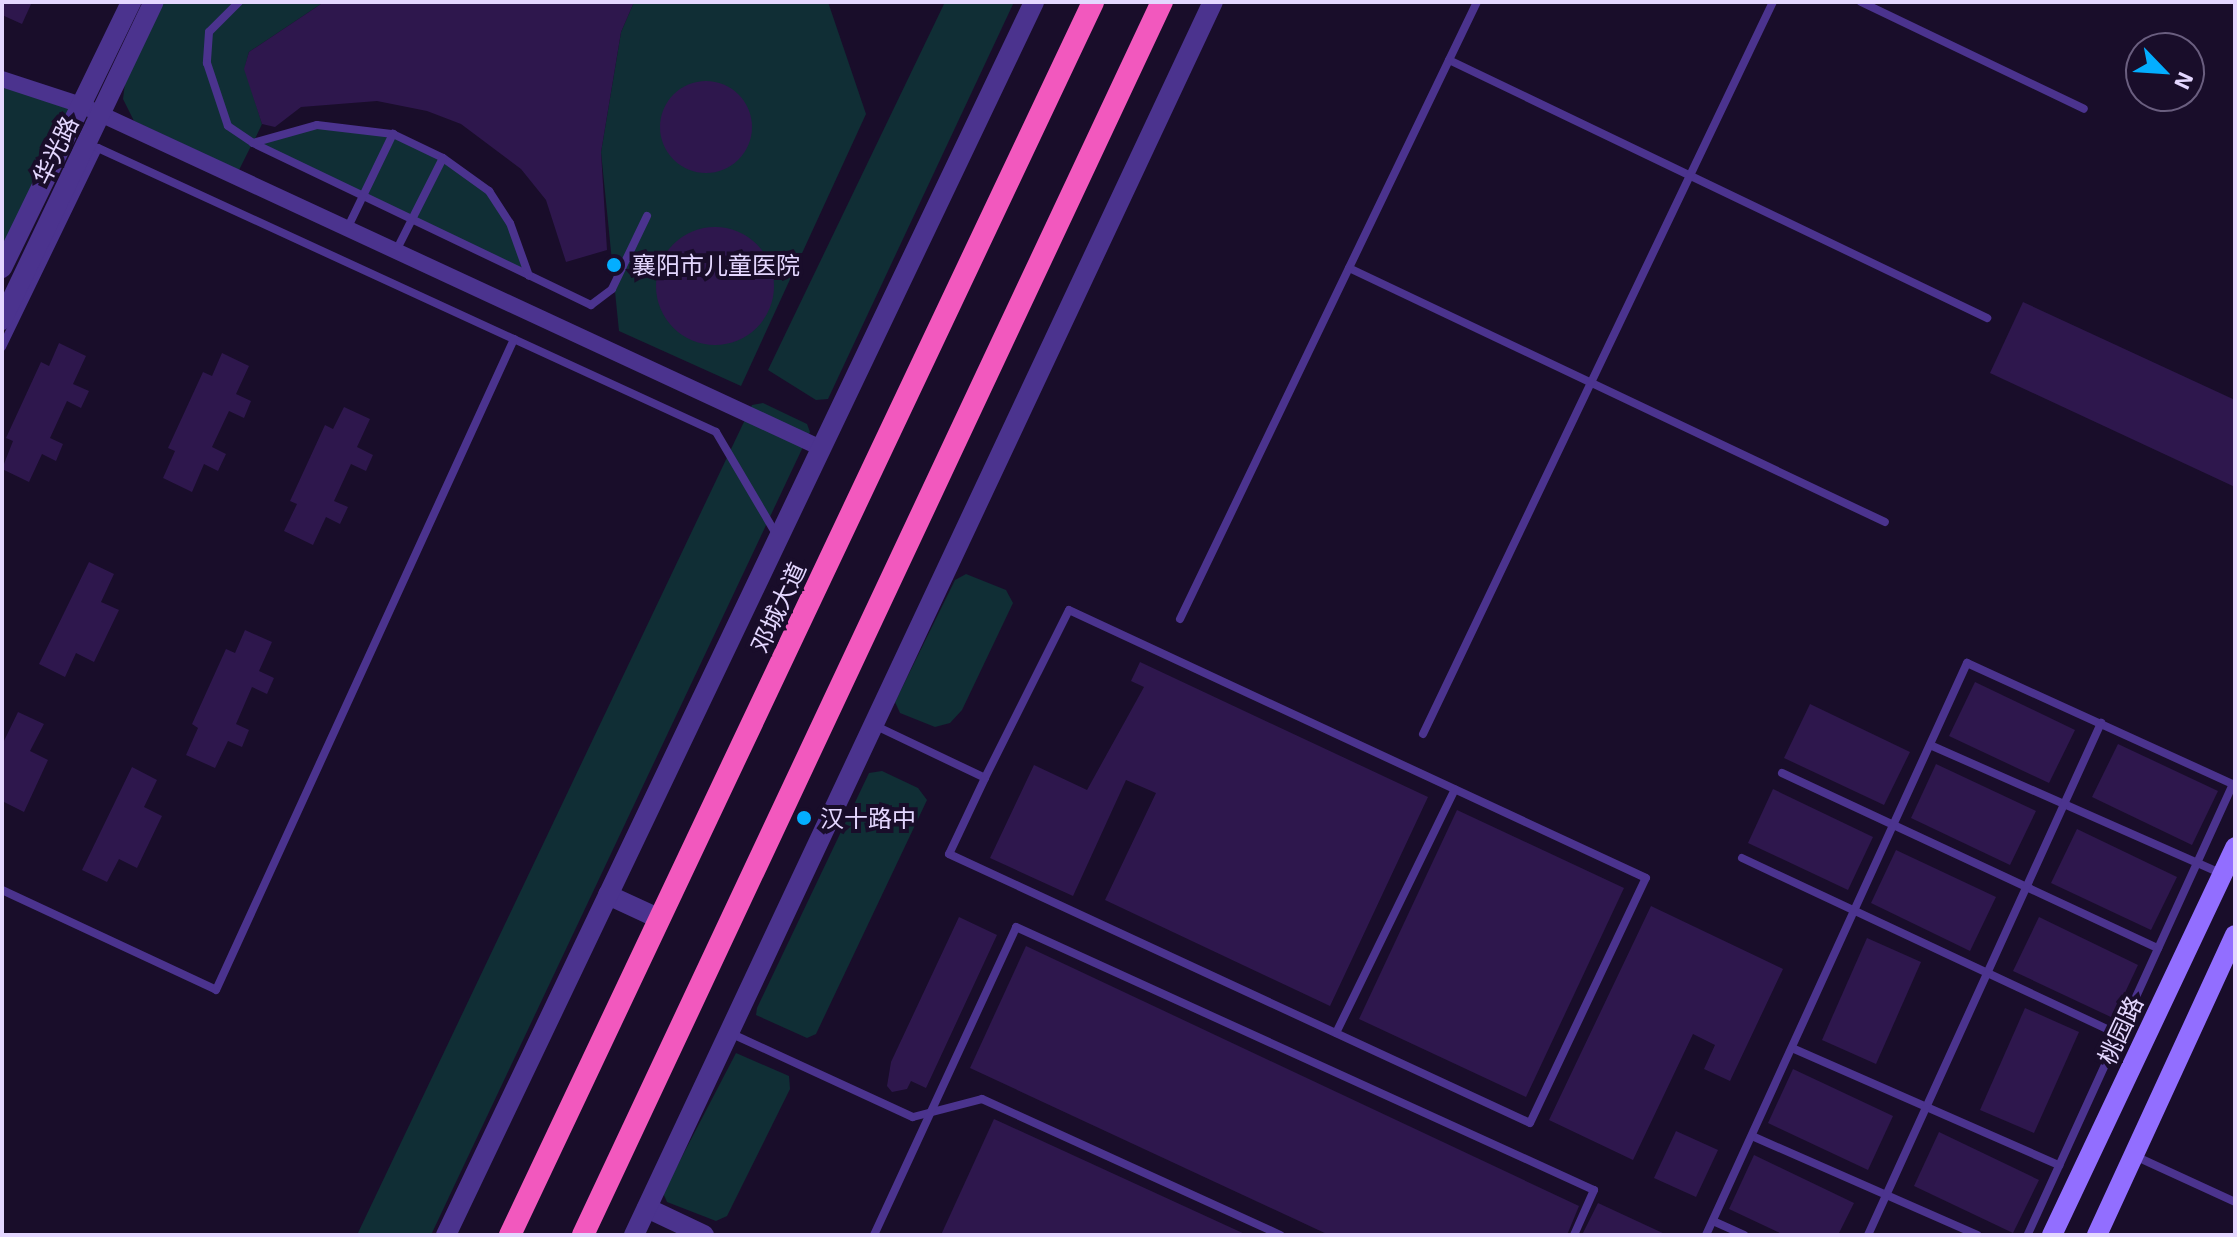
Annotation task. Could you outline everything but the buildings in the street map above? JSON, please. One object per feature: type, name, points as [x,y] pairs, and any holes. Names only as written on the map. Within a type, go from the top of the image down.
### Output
[{"type":"highway","name":"邓城大道","points":[[510,1235],[1093,2]]},
{"type":"highway","points":[[583,1235],[1162,2]]},
{"type":"main road","name":"桃园路","points":[[2052,1235],[2235,847]]},
{"type":"main road","points":[[2097,1235],[2235,935]]},
{"type":"street","name":"华光路","points":[[2,268],[7,247],[131,2]]},
{"type":"street","name":"华光路","points":[[2,320],[154,2]]},
{"type":"street","points":[[446,1235],[1034,2]]},
{"type":"street","points":[[639,1233],[647,1208],[1213,2]]},
{"type":"street","points":[[2,79],[81,105],[821,448]]},
{"type":"street","points":[[608,895],[660,919]]},
{"type":"street","points":[[647,1208],[704,1235]]},
{"type":"lane","points":[[239,2],[209,32],[207,63],[228,126],[253,143],[579,301],[601,303],[647,216]]},
{"type":"lane","points":[[1180,619],[1477,2]]},
{"type":"lane","points":[[1423,734],[1773,2]]},
{"type":"lane","points":[[1861,2],[2084,109]]},
{"type":"lane","points":[[1449,60],[1987,318]]},
{"type":"lane","points":[[253,143],[317,125],[393,134],[443,158],[489,191],[510,223],[529,276]]},
{"type":"lane","points":[[347,229],[393,134]]},
{"type":"lane","points":[[2,347],[98,148],[716,432],[778,538]]},
{"type":"lane","points":[[396,251],[443,158]]},
{"type":"lane","points":[[1349,268],[1885,522]]},
{"type":"lane","points":[[2,890],[216,990],[514,339]]},
{"type":"lane","points":[[1069,610],[1455,789],[1646,878],[1530,1123],[949,854],[1069,610]]},
{"type":"lane","points":[[1706,1235],[1967,663],[2233,784],[2027,1235]]},
{"type":"lane","points":[[1868,1235],[2101,723]]},
{"type":"lane","points":[[874,725],[985,778]]},
{"type":"lane","points":[[1930,745],[2223,874]]},
{"type":"lane","points":[[1782,773],[2158,948]]},
{"type":"lane","points":[[1336,1033],[1455,789]]},
{"type":"lane","points":[[1742,858],[2118,1034]]},
{"type":"lane","points":[[874,1235],[1016,927],[1594,1190],[1574,1235]]},
{"type":"lane","points":[[729,1033],[913,1117],[982,1099],[1281,1235]]},
{"type":"lane","points":[[1792,1048],[2059,1165]]},
{"type":"lane","points":[[1752,1136],[1977,1235]]},
{"type":"lane","points":[[2134,1156],[2235,1202]]},
{"type":"lane","points":[[1713,1221],[1744,1235]]},
{"type":"green space","points":[[161,2],[324,2],[249,52],[245,67],[262,124],[253,143],[317,125],[393,134],[443,158],[489,191],[510,223],[529,276],[252,144],[239,170],[134,121],[123,99],[126,75]]},
{"type":"green space","points":[[634,2],[828,2],[866,114],[741,386],[619,331],[601,152],[621,32]]},
{"type":"green space","points":[[945,2],[1014,2],[828,399],[816,400],[768,370]]},
{"type":"green space","points":[[2,79],[81,105],[2,246]]},
{"type":"green space","points":[[763,403],[807,424],[810,432],[431,1235],[357,1235],[752,405]]},
{"type":"green space","points":[[966,574],[1006,590],[1013,603],[962,710],[950,723],[935,727],[900,713],[895,702],[955,580]]},
{"type":"green space","points":[[882,771],[918,788],[927,800],[816,1034],[807,1038],[756,1015],[757,1008],[869,773]]},
{"type":"green space","points":[[736,1053],[789,1076],[790,1089],[727,1216],[716,1221],[667,1202],[663,1193]]},
{"type":"place","name":"襄阳市儿童医院","points":[[614,265]]},
{"type":"place","name":"汉十路中","points":[[804,818]]}]
